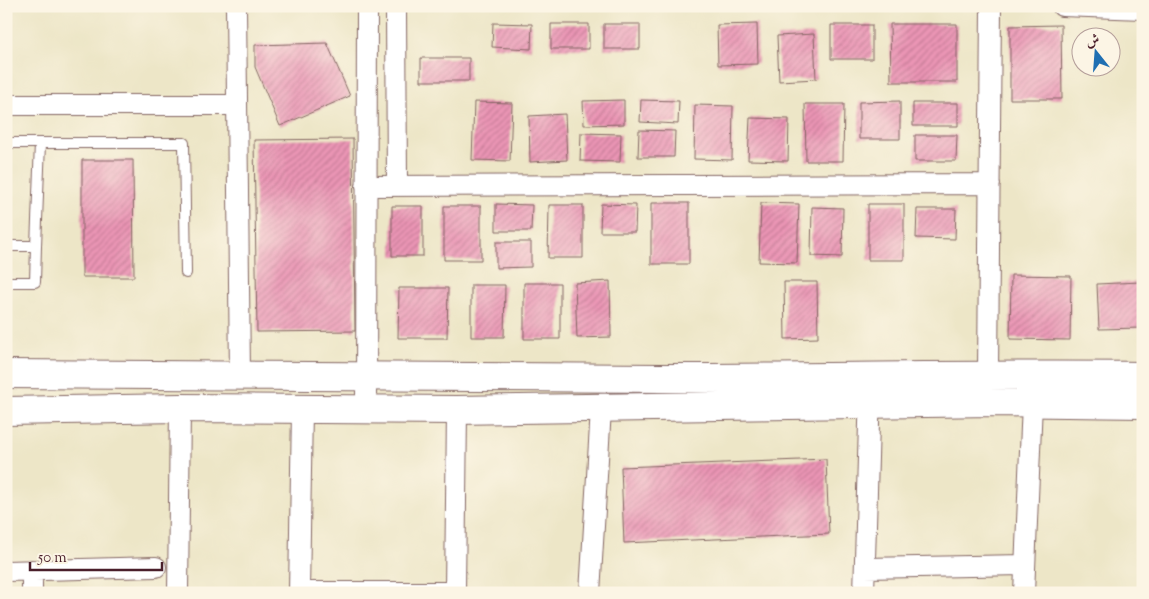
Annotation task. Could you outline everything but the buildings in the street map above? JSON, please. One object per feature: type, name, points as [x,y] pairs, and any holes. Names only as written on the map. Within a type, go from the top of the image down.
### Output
[{"type":"main road","points":[[6,374],[240,375],[366,378],[870,378],[988,374],[1143,376]]},
{"type":"main road","points":[[6,411],[180,408],[457,410],[1032,403],[1143,404]]},
{"type":"street","points":[[236,6],[240,375]]},
{"type":"street","points":[[366,409],[367,6]]},
{"type":"street","points":[[396,6],[397,186]]},
{"type":"street","points":[[988,374],[992,6]]},
{"type":"street","points":[[1062,6],[1143,8]]},
{"type":"street","points":[[6,105],[236,105]]},
{"type":"street","points":[[366,186],[990,184]]},
{"type":"street","points":[[864,593],[870,378]]},
{"type":"street","points":[[1024,593],[1032,403]]},
{"type":"street","points":[[178,593],[180,408]]},
{"type":"street","points":[[590,593],[600,409]]},
{"type":"street","points":[[302,410],[300,592],[455,592],[457,410]]},
{"type":"street","points":[[865,568],[1024,565]]},
{"type":"street","points":[[6,571],[156,567]]},
{"type":"street","points":[[32,570],[32,593]]},
{"type":"lane","points":[[6,143],[184,143],[186,273]]},
{"type":"lane","points":[[6,282],[35,282],[40,143]]},
{"type":"lane","points":[[6,246],[36,246]]}]
